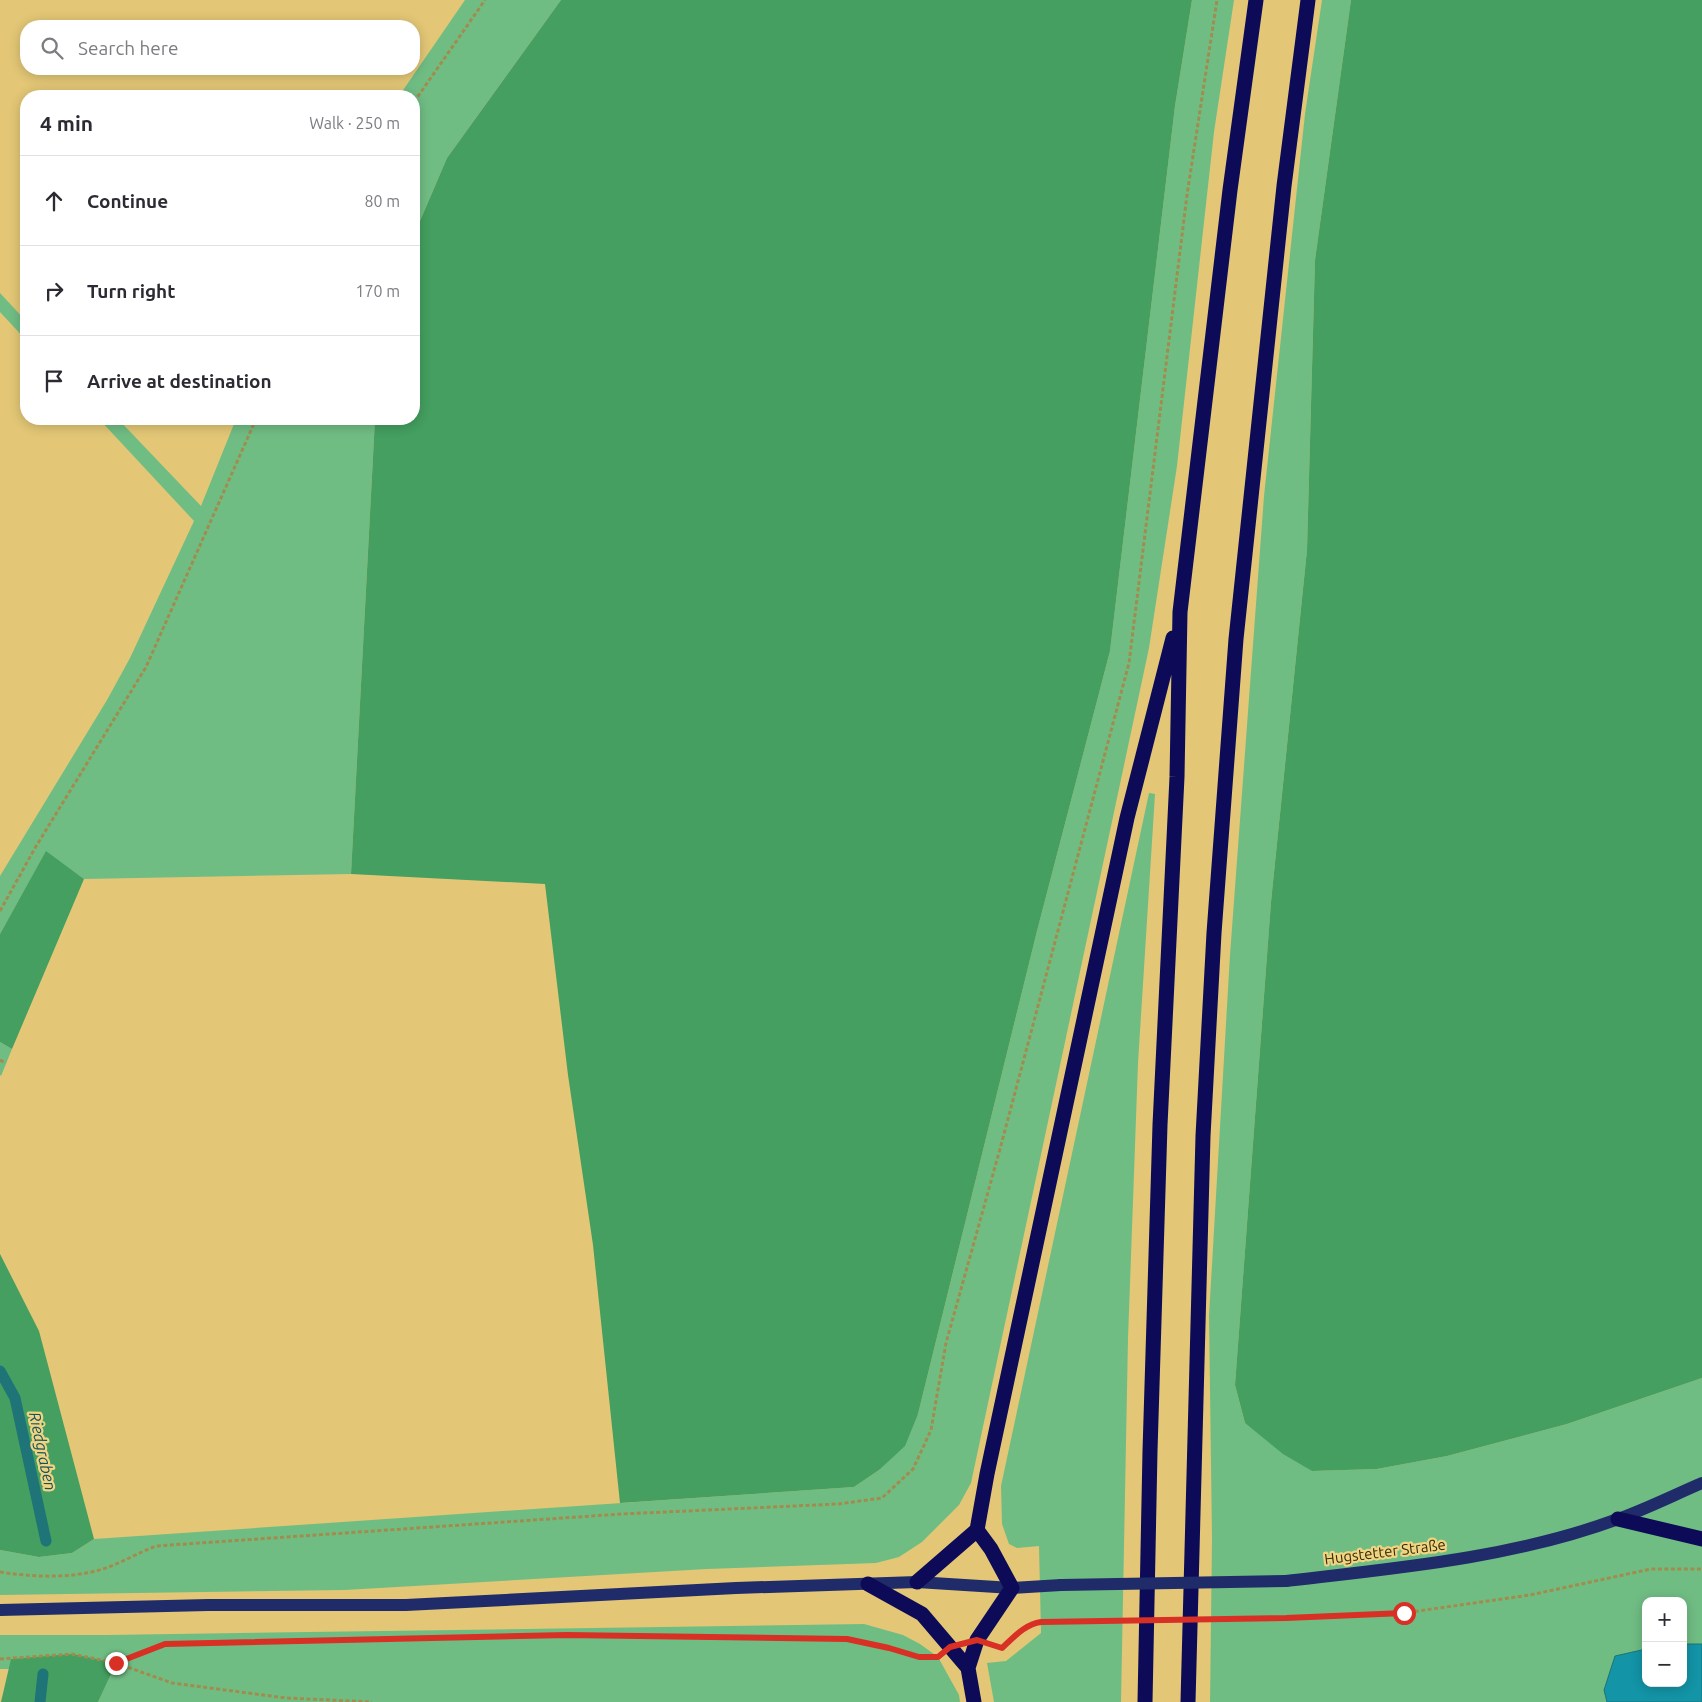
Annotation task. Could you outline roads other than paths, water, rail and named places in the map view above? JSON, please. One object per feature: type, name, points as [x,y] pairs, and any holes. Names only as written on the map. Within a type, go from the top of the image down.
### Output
[{"type":"highway","points":[[1145,1702],[1156,1244],[1161,1105],[1178,777],[1180,612],[1230,190],[1256,0]]},
{"type":"highway","points":[[1188,1702],[1203,1136],[1215,914],[1237,630],[1284,186],[1308,0]]},
{"type":"highway","points":[[917,1582],[977,1530],[989,1465],[1127,818],[1180,612]]},
{"type":"highway","points":[[1618,1519],[1702,1539]]},
{"type":"highway","points":[[974,1702],[968,1668],[977,1640],[1012,1588],[991,1549],[977,1530]]},
{"type":"highway","points":[[868,1584],[922,1614],[968,1668]]},
{"type":"main road","name":"Hugstetter Straße","points":[[0,1610],[208,1605],[406,1605],[611,1596],[736,1588],[917,1582],[1012,1588],[1061,1585],[1286,1581],[1460,1559],[1550,1539],[1618,1519],[1702,1483]]},
{"type":"water","points":[[1687,1644],[1702,1644],[1702,1702],[1607,1702],[1604,1690],[1615,1656],[1642,1650],[1642,1687],[1687,1687]]},
{"type":"waterway","name":"Riedgraben","points":[[0,1371],[15,1398],[46,1541]]},
{"type":"waterway","name":"Riedgraben","points":[[40,1702],[43,1674]]}]
